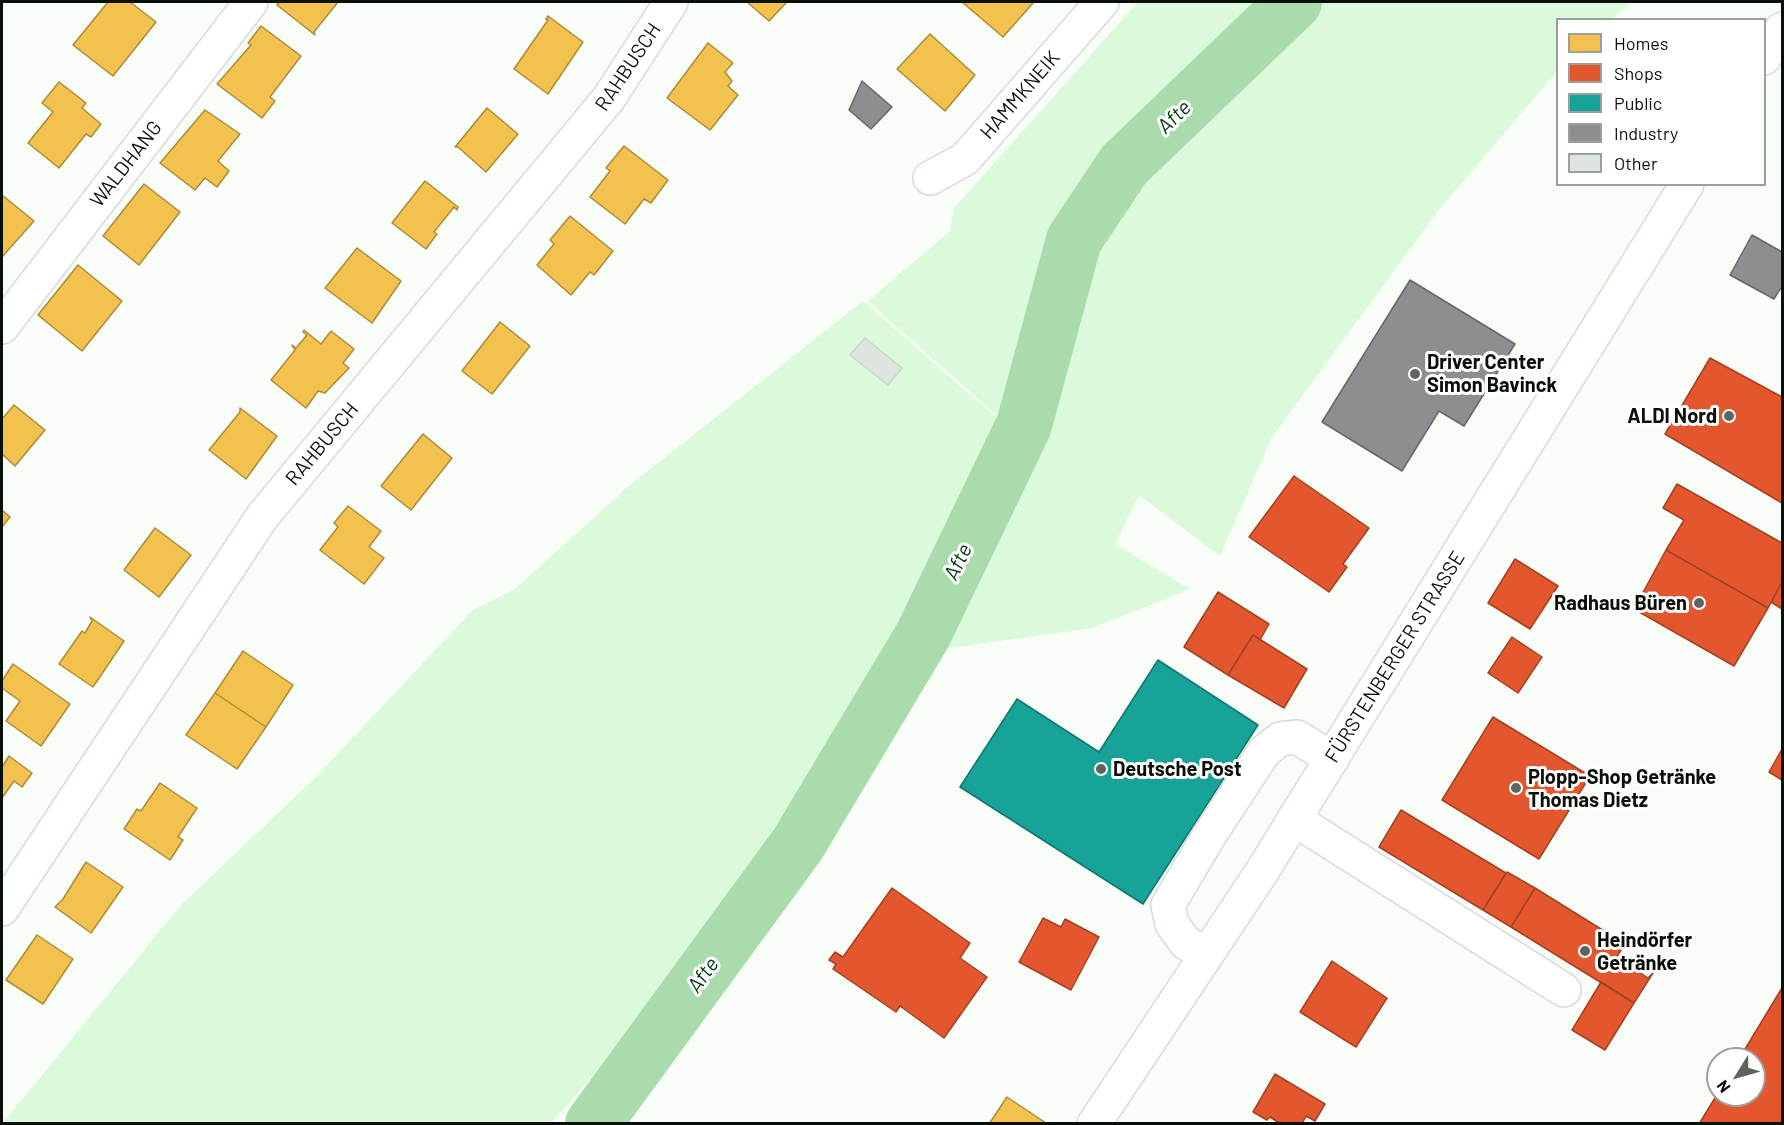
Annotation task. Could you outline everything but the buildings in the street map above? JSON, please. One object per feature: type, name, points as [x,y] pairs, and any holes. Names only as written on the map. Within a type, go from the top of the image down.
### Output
[{"type":"street","name":"WALDHANG","points":[[2,327],[251,2]]},
{"type":"street","name":"RAHBUSCH","points":[[2,909],[262,517],[609,99],[671,2]]},
{"type":"street","name":"HAMMKNEIK","points":[[930,178],[965,159],[1102,2]]},
{"type":"street","points":[[1766,57],[1782,29]]},
{"type":"street","points":[[1766,61],[1782,67]]},
{"type":"street","name":"FÜRSTENBERGER STRASSE","points":[[1094,1124],[1332,759],[1686,186]]},
{"type":"street","points":[[1206,954],[1186,943],[1172,924],[1168,905],[1257,761],[1280,739],[1297,737],[1332,759]]},
{"type":"street","points":[[1294,819],[1564,990]]},
{"type":"green space","points":[[1138,2],[1273,2],[1112,154],[1054,236],[1005,423],[868,301],[950,231],[954,208]]},
{"type":"green space","points":[[1313,2],[1632,2],[1613,18],[1556,18],[1556,72],[1438,211],[1272,437],[1220,556],[1139,495],[1115,544],[1190,589],[1092,628],[949,648],[931,637],[1035,430],[1083,242],[1142,156]]},
{"type":"green space","points":[[863,301],[1006,426],[905,623],[788,821],[673,986],[551,1123],[2,1124],[181,905],[313,780],[473,610],[515,589],[630,485]]},
{"type":"waterway","name":"Afte","points":[[593,1124],[798,844],[923,635],[1024,425],[1074,240],[1124,165],[1294,2]]},
{"type":"place","name":"Driver Center Simon Bavinck","points":[[1415,374]]},
{"type":"place","name":"ALDI Nord","points":[[1729,416]]},
{"type":"place","name":"Radhaus Büren","points":[[1699,603]]},
{"type":"place","name":"Deutsche Post","points":[[1101,769]]},
{"type":"place","name":"Plopp-Shop Getränke Thomas Dietz","points":[[1516,788]]},
{"type":"place","name":"Heindörfer Getränke","points":[[1585,951]]}]
